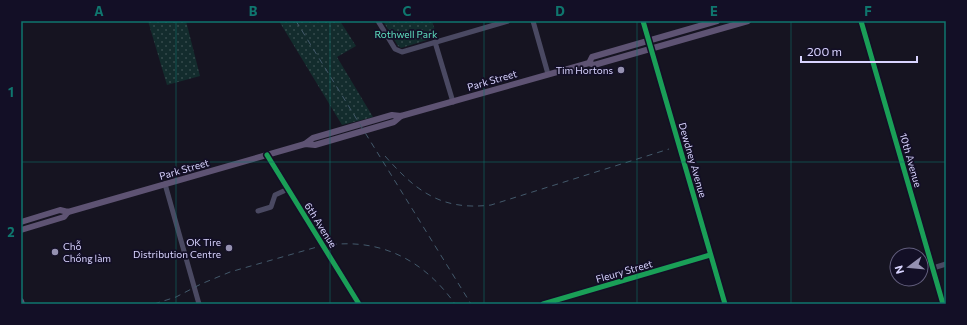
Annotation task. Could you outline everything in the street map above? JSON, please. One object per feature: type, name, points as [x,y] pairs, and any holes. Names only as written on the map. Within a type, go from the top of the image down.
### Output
[{"type":"main road","name":"Park Street","points":[[21,222],[60,210],[68,212],[267,155],[305,144],[313,138],[392,115],[401,116],[453,102],[589,62],[592,57],[717,21]]},
{"type":"main road","name":"Park Street","points":[[589,62],[594,65],[748,21]]},
{"type":"main road","name":"Park Street","points":[[21,230],[64,217],[68,212]]},
{"type":"street","points":[[378,21],[395,49],[402,52],[508,21]]},
{"type":"street","points":[[533,21],[548,74]]},
{"type":"street","name":"Dewdney Avenue","points":[[643,21],[724,304]]},
{"type":"street","name":"10th Avenue","points":[[861,21],[943,304]]},
{"type":"street","points":[[437,42],[453,102]]},
{"type":"street","name":"6th Avenue","points":[[267,155],[359,304]]},
{"type":"street","points":[[165,184],[199,304]]},
{"type":"street","points":[[258,211],[271,207],[275,195],[288,189]]},
{"type":"street","name":"Fleury Street","points":[[543,304],[710,255]]},
{"type":"street","points":[[933,268],[946,264]]},
{"type":"green space","points":[[148,21],[186,21],[200,76],[167,85]]},
{"type":"green space","points":[[279,21],[340,21],[356,46],[337,57],[373,117],[342,125]]},
{"type":"green space","name":"Rothwell Park","points":[[383,21],[432,21],[437,37],[401,48],[398,46]]},
{"type":"railway","points":[[296,21],[471,304]]},
{"type":"railway","points":[[385,156],[408,179],[431,196],[458,205],[473,206],[491,205],[669,149]]},
{"type":"railway","points":[[154,304],[176,297],[201,284],[230,272],[317,247],[338,244],[358,244],[377,247],[395,253],[412,262],[428,274],[455,304]]},
{"type":"cycle path","points":[[643,21],[725,304]]},
{"type":"cycle path","points":[[861,21],[943,304]]},
{"type":"cycle path","points":[[267,155],[359,304]]},
{"type":"cycle path","points":[[543,304],[710,255]]},
{"type":"place","name":"Tim Hortons","points":[[621,70]]},
{"type":"place","name":"OK Tire Distribution Centre","points":[[229,248]]},
{"type":"place","name":"Chỗ Chồng làm","points":[[55,252]]}]
